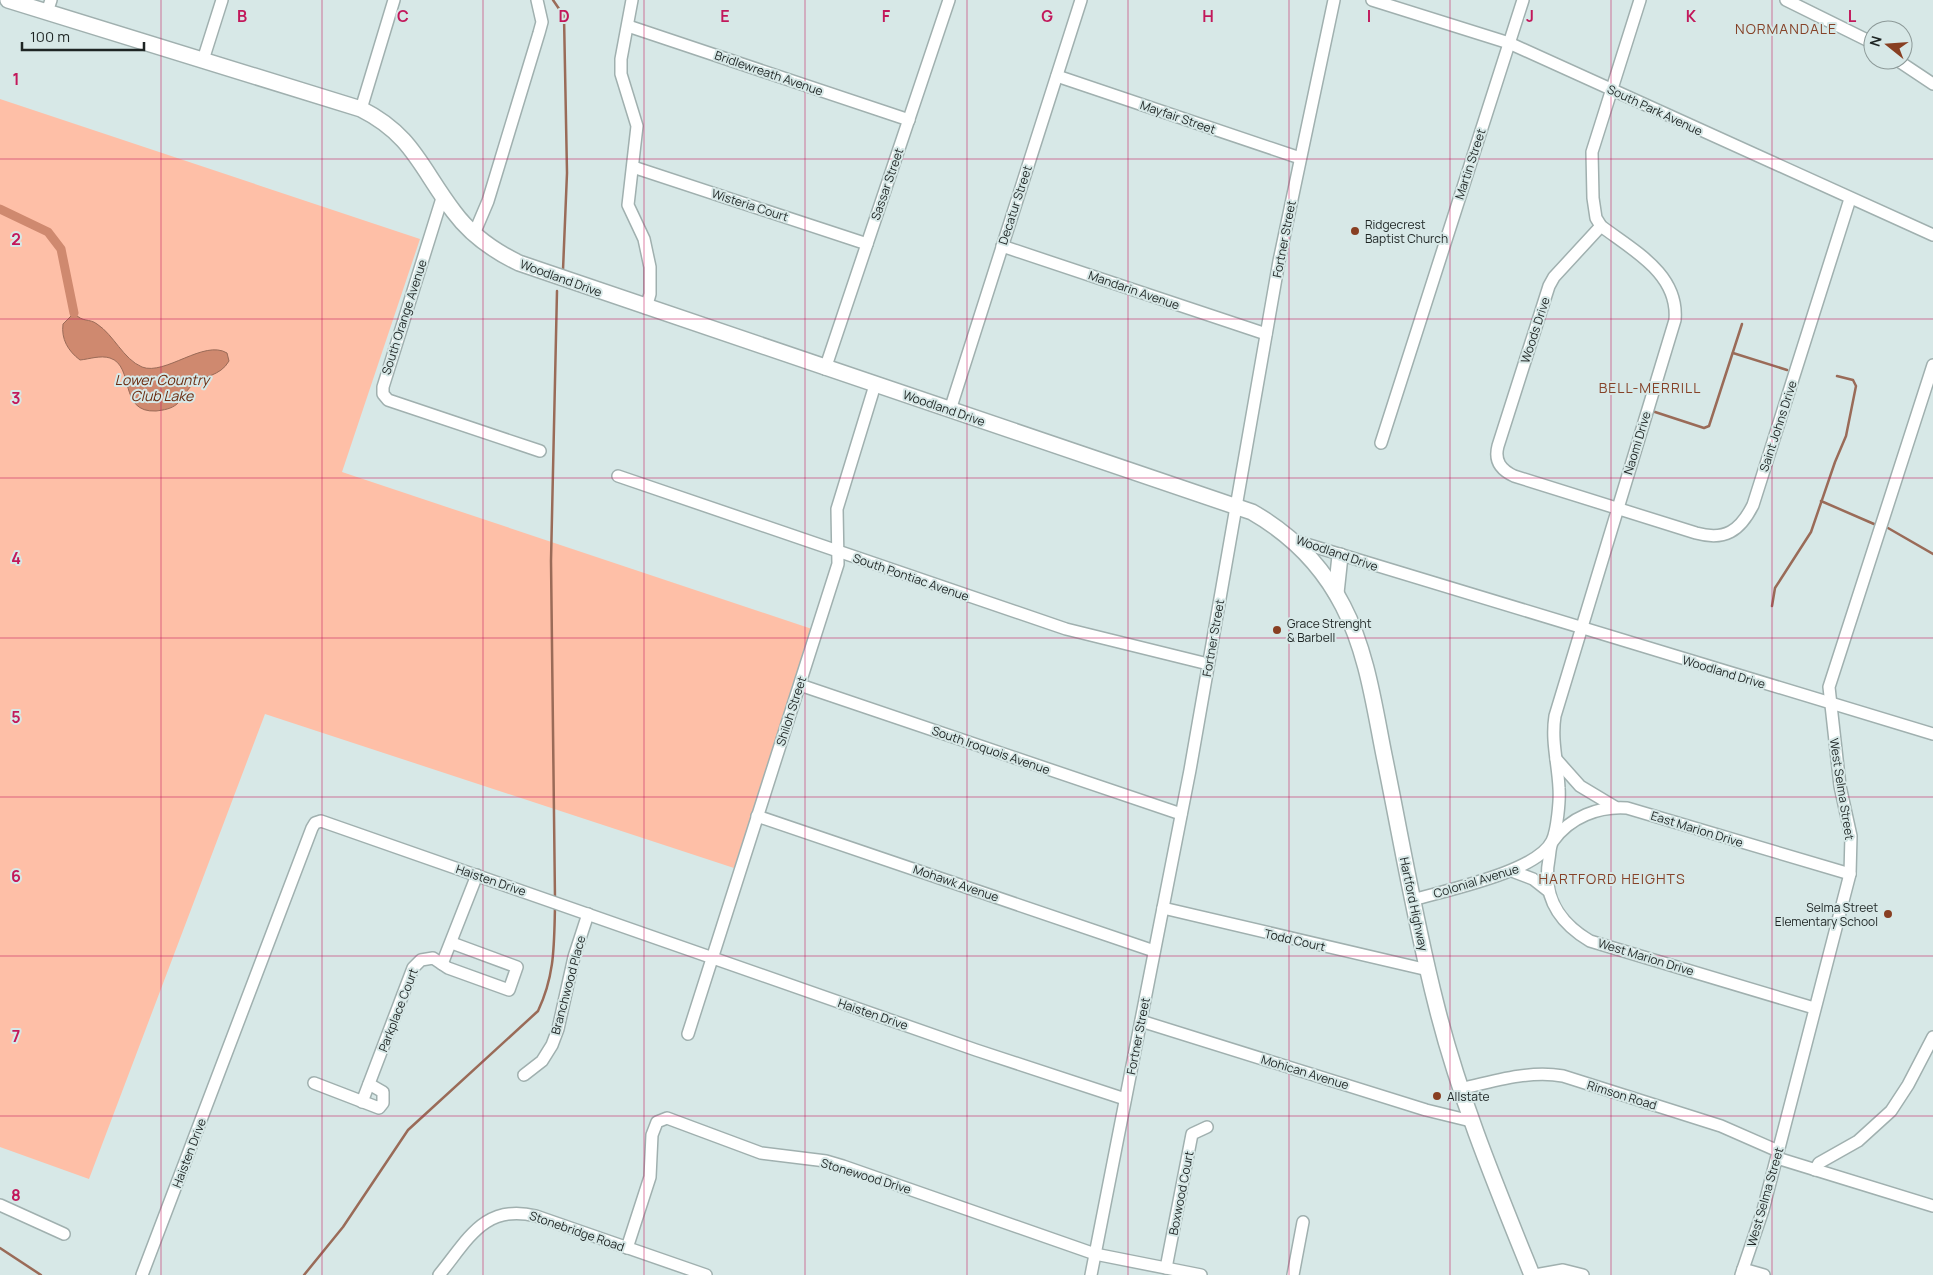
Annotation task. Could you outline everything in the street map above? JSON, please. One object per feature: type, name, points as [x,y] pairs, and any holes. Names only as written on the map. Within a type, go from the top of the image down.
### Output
[{"type":"main road","name":"Woodland Drive","points":[[8,0],[49,6],[203,60],[361,109],[376,117],[398,134],[423,163],[453,212],[474,234],[497,252],[520,263],[646,308],[1236,507],[1268,521],[1294,540]]},
{"type":"main road","name":"Hartford Highway","points":[[1294,540],[1336,593],[1352,623],[1365,667],[1428,970],[1460,1089],[1533,1275]]},
{"type":"main road","points":[[1336,593],[1340,556]]},
{"type":"street","points":[[203,60],[222,0]]},
{"type":"street","points":[[361,109],[394,0]]},
{"type":"street","points":[[474,234],[488,201],[542,22],[537,0]]},
{"type":"street","points":[[632,0],[621,67],[637,126],[628,205],[644,239],[650,267],[650,294],[646,308]]},
{"type":"street","name":"Sassar Street","points":[[825,369],[950,0]]},
{"type":"street","name":"Decatur Street","points":[[950,410],[1081,0]]},
{"type":"street","name":"Fortner Street","points":[[1091,1275],[1181,814],[1266,334],[1300,158],[1334,0]]},
{"type":"street","name":"South Park Avenue","points":[[1372,0],[1509,43],[1850,199],[1933,234]]},
{"type":"street","name":"Martin Street","points":[[1381,443],[1523,0]]},
{"type":"street","points":[[1602,226],[1596,218],[1591,160],[1611,89],[1640,0]]},
{"type":"street","points":[[1786,0],[1863,38]]},
{"type":"street","name":"Bridlewreath Avenue","points":[[628,26],[909,120]]},
{"type":"street","points":[[1912,70],[1933,84]]},
{"type":"street","name":"Mayfair Street","points":[[1056,76],[1300,158]]},
{"type":"street","name":"Wisteria Court","points":[[633,167],[867,244]]},
{"type":"street","name":"South Orange Avenue","points":[[443,195],[382,387],[383,394],[388,400],[540,451]]},
{"type":"street","name":"Saint Johns Drive","points":[[1617,508],[1706,536],[1725,536],[1733,532],[1744,522],[1753,505],[1850,199]]},
{"type":"street","name":"Naomi Drive","points":[[1581,629],[1672,330],[1676,311],[1671,290],[1660,274],[1602,226]]},
{"type":"street","name":"Woods Drive","points":[[1602,226],[1554,277],[1549,286],[1496,455],[1499,465],[1508,473],[1617,508]]},
{"type":"street","name":"Mandarin Avenue","points":[[1002,246],[1266,334]]},
{"type":"street","name":"West Selma Street","points":[[1742,1272],[1763,1210],[1778,1155],[1814,1008],[1850,874],[1851,836],[1840,786],[1829,687],[1933,364]]},
{"type":"street","name":"Shiloh Street","points":[[688,1034],[838,564],[837,509],[876,385]]},
{"type":"street","name":"South Pontiac Avenue","points":[[618,476],[1066,629],[1208,664]]},
{"type":"street","name":"Woodland Drive","points":[[1294,540],[1340,556],[1933,734]]},
{"type":"street","points":[[1552,842],[1559,789],[1553,740],[1555,716],[1581,629]]},
{"type":"street","name":"South Iroquois Avenue","points":[[800,685],[1181,814]]},
{"type":"street","points":[[1556,759],[1580,786],[1616,807]]},
{"type":"street","name":"East Marion Drive","points":[[1552,842],[1580,818],[1601,809],[1616,807],[1639,811],[1850,874]]},
{"type":"street","name":"Mohawk Avenue","points":[[758,816],[1154,951]]},
{"type":"street","name":"Haisten Drive","points":[[142,1275],[313,825],[318,821],[324,821],[967,1047],[1125,1099]]},
{"type":"street","name":"Colonial Avenue","points":[[1414,900],[1512,871],[1530,861],[1552,842]]},
{"type":"street","name":"West Marion Drive","points":[[1552,842],[1546,874],[1547,890],[1557,910],[1567,924],[1590,940],[1814,1008]]},
{"type":"street","points":[[1512,871],[1532,878],[1547,890]]},
{"type":"street","points":[[442,964],[452,943],[477,875]]},
{"type":"street","name":"Todd Court","points":[[1163,908],[1428,970]]},
{"type":"street","name":"Branchwood Place","points":[[524,1075],[542,1061],[558,1029],[574,957],[588,914]]},
{"type":"street","name":"Parkplace Court","points":[[362,1102],[413,968],[425,958],[433,958],[442,964],[509,990],[517,968],[452,943]]},
{"type":"street","name":"Mohican Avenue","points":[[1141,1021],[1426,1110],[1471,1121]]},
{"type":"street","points":[[1815,1170],[1819,1164],[1858,1141],[1891,1111],[1908,1085],[1933,1037]]},
{"type":"street","name":"Rimson Road","points":[[1460,1089],[1526,1075],[1563,1076],[1721,1126],[1778,1155],[1815,1170],[1933,1206]]},
{"type":"street","points":[[314,1083],[376,1108],[383,1103],[383,1092],[369,1084]]},
{"type":"street","name":"Stonewood Drive","points":[[627,1248],[650,1177],[652,1135],[655,1124],[666,1118],[761,1153],[826,1161],[843,1166],[1095,1254],[1201,1275]]},
{"type":"street","name":"Boxwood Court","points":[[1166,1268],[1192,1134],[1207,1127]]},
{"type":"street","points":[[0,1205],[64,1234]]},
{"type":"street","name":"Stonebridge Road","points":[[439,1275],[480,1227],[490,1218],[507,1212],[536,1216],[706,1275]]},
{"type":"street","points":[[1293,1275],[1303,1222]]},
{"type":"street","points":[[1533,1275],[1563,1270],[1583,1275]]},
{"type":"street","points":[[1742,1272],[1764,1275]]},
{"type":"shaded area","points":[[0,99],[420,239],[342,472],[812,629],[734,868],[265,714],[89,1179],[0,1147]]},
{"type":"water","name":"Lower Country Club Lake","points":[[74,313],[80,318],[94,322],[103,329],[129,358],[142,367],[162,367],[196,354],[218,350],[227,353],[229,361],[221,370],[191,386],[175,406],[156,411],[144,410],[136,405],[131,397],[118,363],[110,358],[102,357],[80,360],[69,349],[64,340],[63,324]]},
{"type":"waterway","points":[[553,0],[564,16],[567,173],[563,270]]},
{"type":"waterway","points":[[0,209],[48,232],[61,249],[74,313]]},
{"type":"waterway","points":[[555,899],[551,561],[557,291]]},
{"type":"waterway","points":[[1652,411],[1704,428],[1709,426],[1742,324]]},
{"type":"waterway","points":[[1733,353],[1787,370]]},
{"type":"waterway","points":[[1772,606],[1775,588],[1811,532],[1846,436],[1856,386],[1853,380],[1837,376]]},
{"type":"waterway","points":[[1821,501],[1874,524]]},
{"type":"waterway","points":[[1888,528],[1933,554]]},
{"type":"waterway","points":[[304,1275],[343,1227],[408,1130],[538,1011],[544,998],[551,972],[555,907]]},
{"type":"waterway","points":[[0,1248],[41,1275]]},
{"type":"place","name":"Ridgecrest Baptist Church","points":[[1355,231]]},
{"type":"place","name":"Grace Strenght & Barbell","points":[[1277,630]]},
{"type":"place","name":"Selma Street Elementary School","points":[[1888,914]]},
{"type":"place","name":"Allstate","points":[[1437,1096]]},
{"type":"district","name":"NORMANDALE","points":[[1786,28]]},
{"type":"district","name":"BELL-MERRILL","points":[[1650,387]]},
{"type":"district","name":"HARTFORD HEIGHTS","points":[[1612,878]]}]
